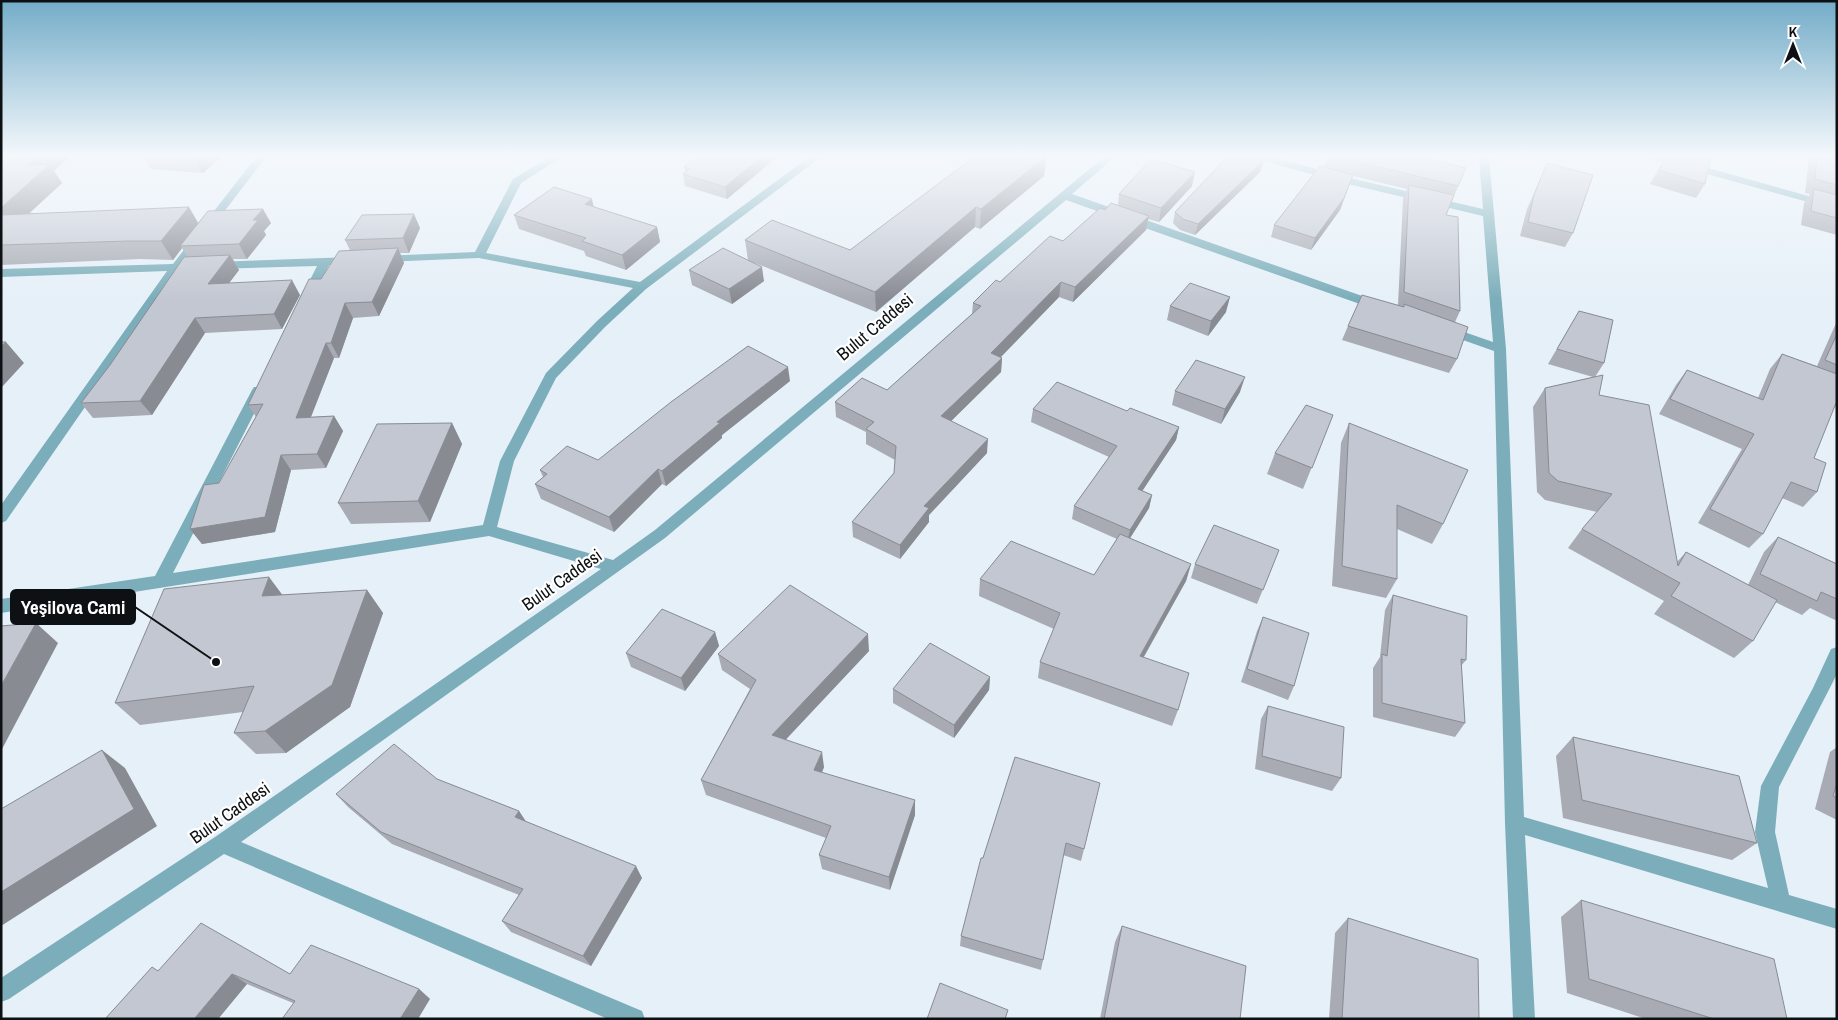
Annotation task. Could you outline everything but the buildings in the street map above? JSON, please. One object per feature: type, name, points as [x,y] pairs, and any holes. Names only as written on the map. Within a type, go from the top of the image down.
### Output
[{"type":"street","points":[[1,517],[176,267],[225,205]]},
{"type":"street","points":[[479,255],[505,205]]},
{"type":"street","points":[[489,530],[507,461],[551,376],[601,324],[642,286],[752,205]]},
{"type":"street","name":"Bulut Caddesi","points":[[1,991],[222,844],[660,534],[1052,205]]},
{"type":"street","points":[[1090,205],[1389,310]]},
{"type":"street","points":[[1449,205],[1489,214]]},
{"type":"street","points":[[1488,205],[1500,349],[1515,824],[1524,1019]]},
{"type":"street","points":[[1,273],[479,255],[642,286]]},
{"type":"street","points":[[303,305],[325,262]]},
{"type":"street","points":[[1435,326],[1500,349]]},
{"type":"street","points":[[160,582],[267,374]]},
{"type":"street","points":[[1,606],[489,530],[615,567]]},
{"type":"street","points":[[1781,902],[1765,832],[1770,786],[1820,692],[1837,654]]},
{"type":"street","points":[[1515,824],[1837,919]]},
{"type":"street","points":[[222,844],[634,1019]]},
{"type":"place","name":"Yeşilova Cami","points":[[216,662]]}]
